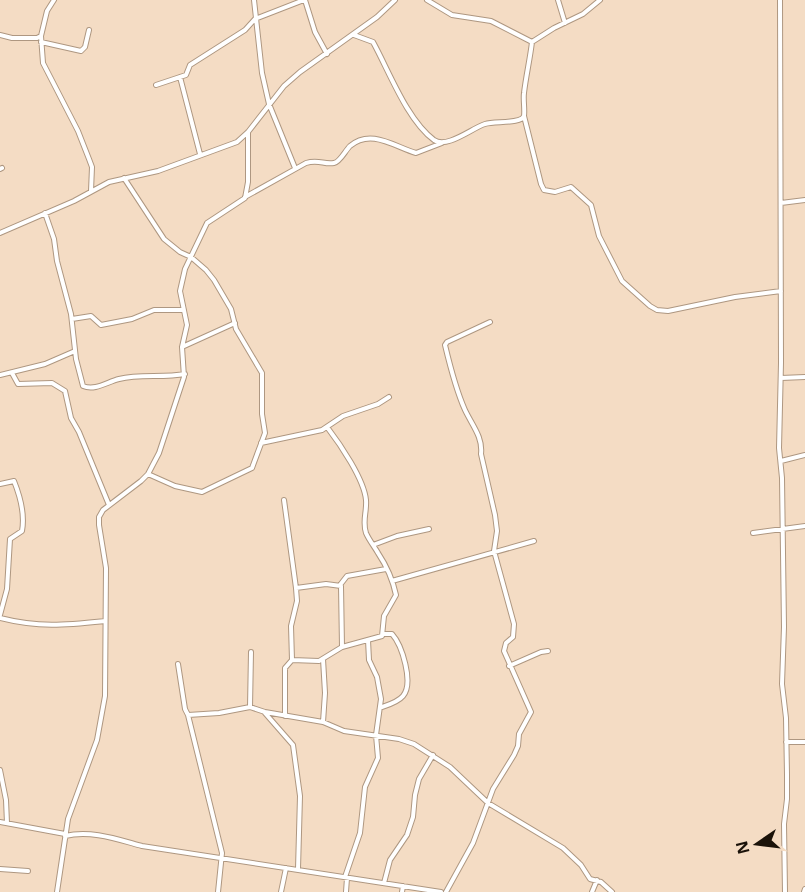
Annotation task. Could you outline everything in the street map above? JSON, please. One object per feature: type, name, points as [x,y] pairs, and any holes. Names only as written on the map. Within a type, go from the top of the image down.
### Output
[{"type":"street","points":[[54,0],[47,11],[40,36],[43,63],[78,131],[89,159],[92,167],[91,191]]},
{"type":"street","points":[[254,0],[262,72],[269,104],[296,168]]},
{"type":"street","points":[[156,84],[187,74],[190,64],[245,30],[255,19],[305,0],[315,32],[327,54]]},
{"type":"street","points":[[0,233],[124,178],[158,171],[200,154],[228,146],[248,132],[292,79],[377,17],[395,0]]},
{"type":"street","points":[[427,0],[448,13],[490,21],[532,42]]},
{"type":"street","points":[[558,0],[565,23]]},
{"type":"street","points":[[532,42],[583,14],[600,0]]},
{"type":"street","points":[[780,0],[781,378],[779,448],[783,529],[782,684],[787,799],[784,824],[785,892]]},
{"type":"street","points":[[41,42],[81,51],[85,47],[89,30]]},
{"type":"street","points":[[353,34],[373,42],[398,92],[415,118],[434,139],[444,142]]},
{"type":"street","points":[[0,35],[33,39],[40,36]]},
{"type":"street","points":[[532,42],[524,94],[524,116],[541,184],[547,192],[572,188],[588,201],[599,236],[622,281],[650,306],[657,310],[668,311],[735,297],[781,291]]},
{"type":"street","points":[[180,77],[200,154]]},
{"type":"street","points":[[57,892],[65,835],[71,811],[98,740],[102,723],[105,696],[106,568],[99,525],[102,512],[148,474],[159,453],[183,383],[182,347],[187,325],[180,291],[185,269],[207,223],[296,168],[314,160],[337,162],[345,151],[363,139],[387,141],[416,153],[487,123],[518,122],[524,116]]},
{"type":"street","points":[[245,198],[248,182],[248,132]]},
{"type":"street","points":[[124,178],[164,239],[180,252],[191,257],[214,280],[225,296],[236,329],[262,376],[262,414],[265,433],[252,468],[206,491],[187,489],[148,474]]},
{"type":"street","points":[[781,203],[805,200]]},
{"type":"street","points":[[45,213],[54,240],[72,319],[81,381],[86,388],[117,379],[184,374]]},
{"type":"street","points":[[72,319],[91,316],[101,325],[132,319],[160,309],[184,310]]},
{"type":"street","points":[[446,892],[473,843],[493,789],[514,755],[518,746],[519,734],[531,712],[509,666],[504,647],[513,637],[514,624],[494,551],[497,531],[481,454],[482,446],[465,409],[445,345],[490,322]]},
{"type":"street","points":[[182,347],[235,323]]},
{"type":"street","points":[[0,375],[45,364],[75,351]]},
{"type":"street","points":[[12,373],[18,384],[48,382],[65,391],[71,418],[109,505]]},
{"type":"street","points":[[781,378],[805,377]]},
{"type":"street","points":[[261,443],[318,431],[343,416],[378,404],[389,397]]},
{"type":"street","points":[[327,427],[350,460],[364,493],[366,501],[364,521],[369,540],[392,581],[396,596],[384,616],[383,634]]},
{"type":"street","points":[[781,460],[805,455]]},
{"type":"street","points":[[0,484],[14,481],[20,500],[23,525],[22,531],[10,539],[8,589],[0,616],[20,623],[51,626],[105,621]]},
{"type":"street","points":[[285,500],[297,601],[291,626],[292,660],[285,668],[285,716]]},
{"type":"street","points":[[753,533],[805,526]]},
{"type":"street","points":[[373,545],[397,536],[429,529]]},
{"type":"street","points":[[392,581],[534,541]]},
{"type":"street","points":[[340,585],[346,576],[386,569]]},
{"type":"street","points":[[296,588],[340,585]]},
{"type":"street","points":[[340,585],[342,588],[342,647]]},
{"type":"street","points":[[292,660],[314,662],[342,647],[380,637],[383,634],[392,634],[405,663],[407,687],[400,699],[381,708]]},
{"type":"street","points":[[346,892],[346,877],[360,833],[365,788],[378,763],[376,735],[381,699],[377,677],[369,660],[368,640]]},
{"type":"street","points":[[509,666],[548,651]]},
{"type":"street","points":[[250,707],[251,652]]},
{"type":"street","points":[[322,722],[325,693],[323,659]]},
{"type":"street","points":[[178,664],[185,709],[222,853],[218,892]]},
{"type":"street","points":[[188,715],[219,713],[250,707],[265,712],[322,722],[344,731],[399,738],[414,744],[450,767],[488,803],[563,848],[581,865],[589,877],[606,885],[612,892]]},
{"type":"street","points":[[265,712],[293,745],[300,796],[298,869]]},
{"type":"street","points":[[786,742],[805,742]]},
{"type":"street","points":[[384,882],[390,860],[407,836],[413,817],[419,778],[433,755]]},
{"type":"street","points":[[0,770],[6,800],[7,823]]},
{"type":"street","points":[[0,822],[65,835],[91,834],[142,846],[441,892]]},
{"type":"street","points":[[280,892],[286,868]]},
{"type":"street","points":[[0,869],[28,871]]},
{"type":"street","points":[[592,892],[597,880]]},
{"type":"street","points":[[402,892],[404,886]]}]
